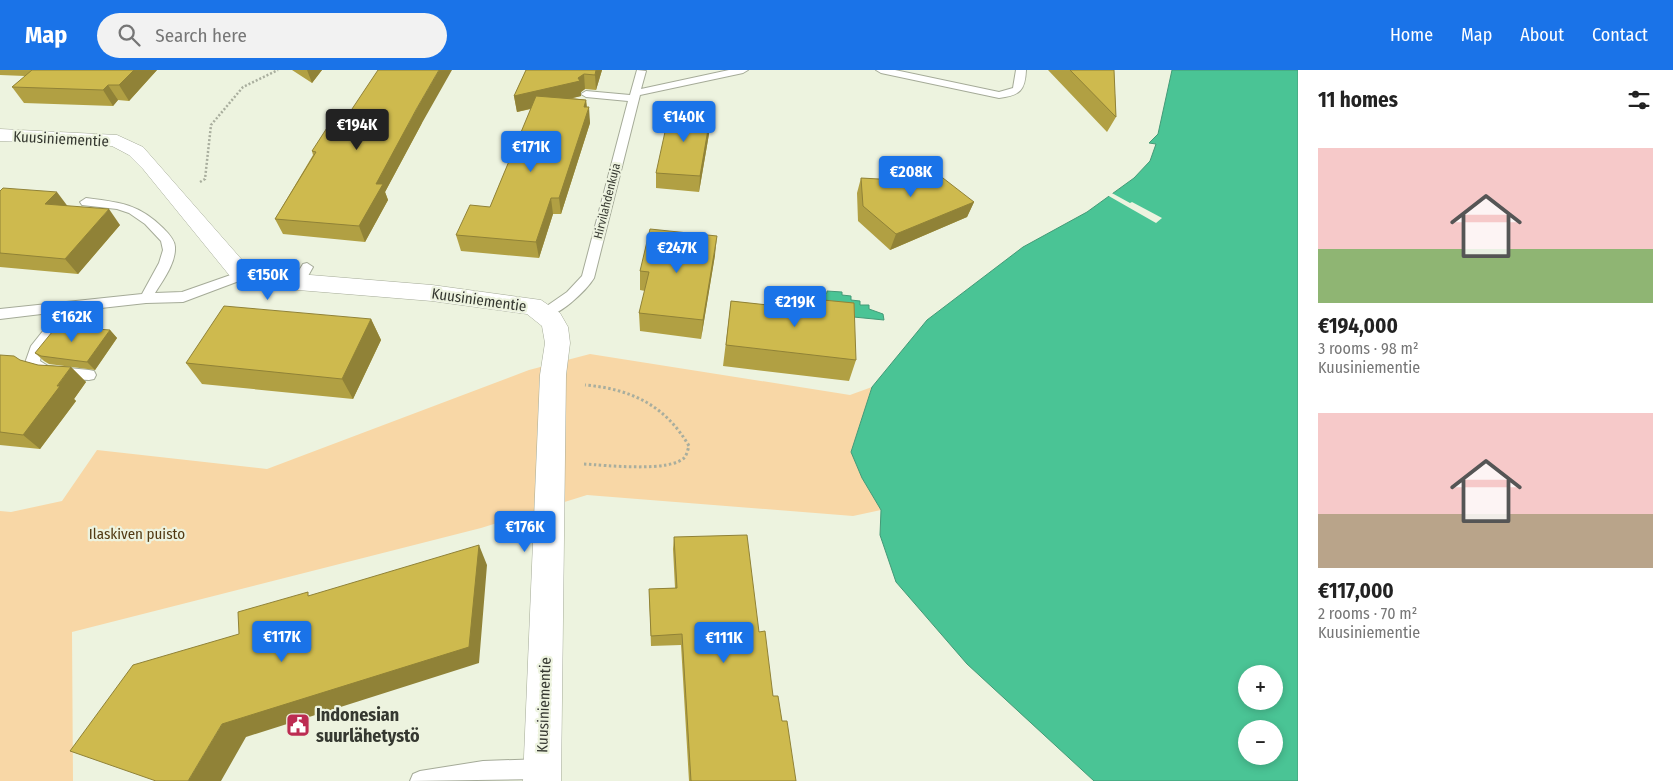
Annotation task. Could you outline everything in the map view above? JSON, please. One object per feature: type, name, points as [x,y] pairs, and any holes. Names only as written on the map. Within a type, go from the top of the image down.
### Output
[{"type":"street","name":"Kuusiniementie","points":[[0,135],[117,141],[136,151],[150,165],[242,276],[257,282],[303,275],[532,306],[546,313],[555,323],[557,337],[553,375],[542,775]]},
{"type":"lane","points":[[586,94],[634,95],[743,70]]},
{"type":"lane","points":[[881,70],[999,95],[1018,91],[1021,70]]},
{"type":"lane","name":"Hirvilahdenkuja","points":[[546,313],[572,295],[588,278],[641,72]]},
{"type":"lane","points":[[86,202],[135,209],[150,221],[167,239],[169,247],[166,261],[146,298]]},
{"type":"lane","points":[[0,314],[146,298],[183,297],[242,276]]},
{"type":"lane","points":[[70,306],[36,350],[32,363],[46,371],[89,375]]},
{"type":"lane","points":[[420,781],[483,771],[542,775]]},
{"type":"path","points":[[198,183],[205,179],[211,125],[243,87],[278,70]]},
{"type":"path","points":[[578,463],[654,467],[679,462],[685,457],[689,446],[674,424],[655,408],[608,387],[579,385]]},
{"type":"green space","name":"Ilaskiven puisto","points":[[590,354],[850,395],[872,387],[851,452],[862,478],[881,510],[853,516],[587,495],[481,528],[72,632],[73,781],[0,781],[0,511],[11,512],[62,501],[97,450],[267,469],[529,370]]},
{"type":"shaded area","points":[[1172,70],[1298,70],[1298,781],[1094,781],[967,664],[896,582],[880,535],[881,510],[862,478],[851,452],[872,387],[927,320],[1023,247],[1087,212],[1134,178],[1150,161],[1156,144],[1149,143],[1158,134]]},
{"type":"shaded area","points":[[827,291],[842,292],[842,295],[851,296],[851,300],[860,301],[860,305],[869,305],[869,309],[883,314],[884,320],[813,313],[818,298],[821,298],[821,295],[824,296],[824,293],[827,293]]},
{"type":"pier","points":[[1110,192],[1162,218],[1156,223],[1107,195]]},
{"type":"building","points":[[32,70],[134,70],[119,85],[108,85],[103,90],[12,87]]},
{"type":"building","points":[[378,70],[439,70],[376,184],[383,184],[359,226],[275,219],[316,152],[312,151],[334,117],[346,118]]},
{"type":"building","points":[[526,70],[596,70],[595,75],[584,74],[578,78],[580,81],[514,96]]},
{"type":"building","points":[[1070,70],[1114,70],[1116,117]]},
{"type":"building","points":[[536,96],[586,100],[584,107],[589,107],[559,198],[551,198],[536,242],[456,235],[470,205],[490,207]]},
{"type":"building","points":[[670,109],[711,112],[700,176],[656,173]]},
{"type":"building","points":[[895,166],[930,168],[974,202],[896,234],[863,206],[861,178],[897,180]]},
{"type":"building","points":[[3,188],[57,192],[45,204],[109,209],[65,259],[0,253],[0,191]]},
{"type":"building","points":[[650,229],[717,236],[703,320],[639,313],[649,272],[640,271]]},
{"type":"building","points":[[823,300],[854,303],[856,360],[726,345],[731,301],[777,306],[777,301],[823,304]]},
{"type":"building","points":[[224,306],[371,319],[342,379],[186,363]]},
{"type":"building","points":[[57,326],[110,330],[87,362],[41,356],[35,353]]},
{"type":"building","points":[[0,355],[14,356],[20,360],[38,365],[71,367],[57,386],[60,386],[23,435],[0,432]]},
{"type":"building","points":[[747,535],[759,632],[765,631],[773,696],[778,696],[782,721],[787,721],[796,781],[691,781],[682,634],[651,636],[649,589],[677,588],[674,537]]},
{"type":"building","points":[[479,545],[469,647],[222,724],[188,781],[156,781],[70,751],[133,665],[239,634],[238,612],[308,592],[308,596]]},
{"type":"place","name":"Indonesian suurlähetystö","points":[[298,725]]}]
